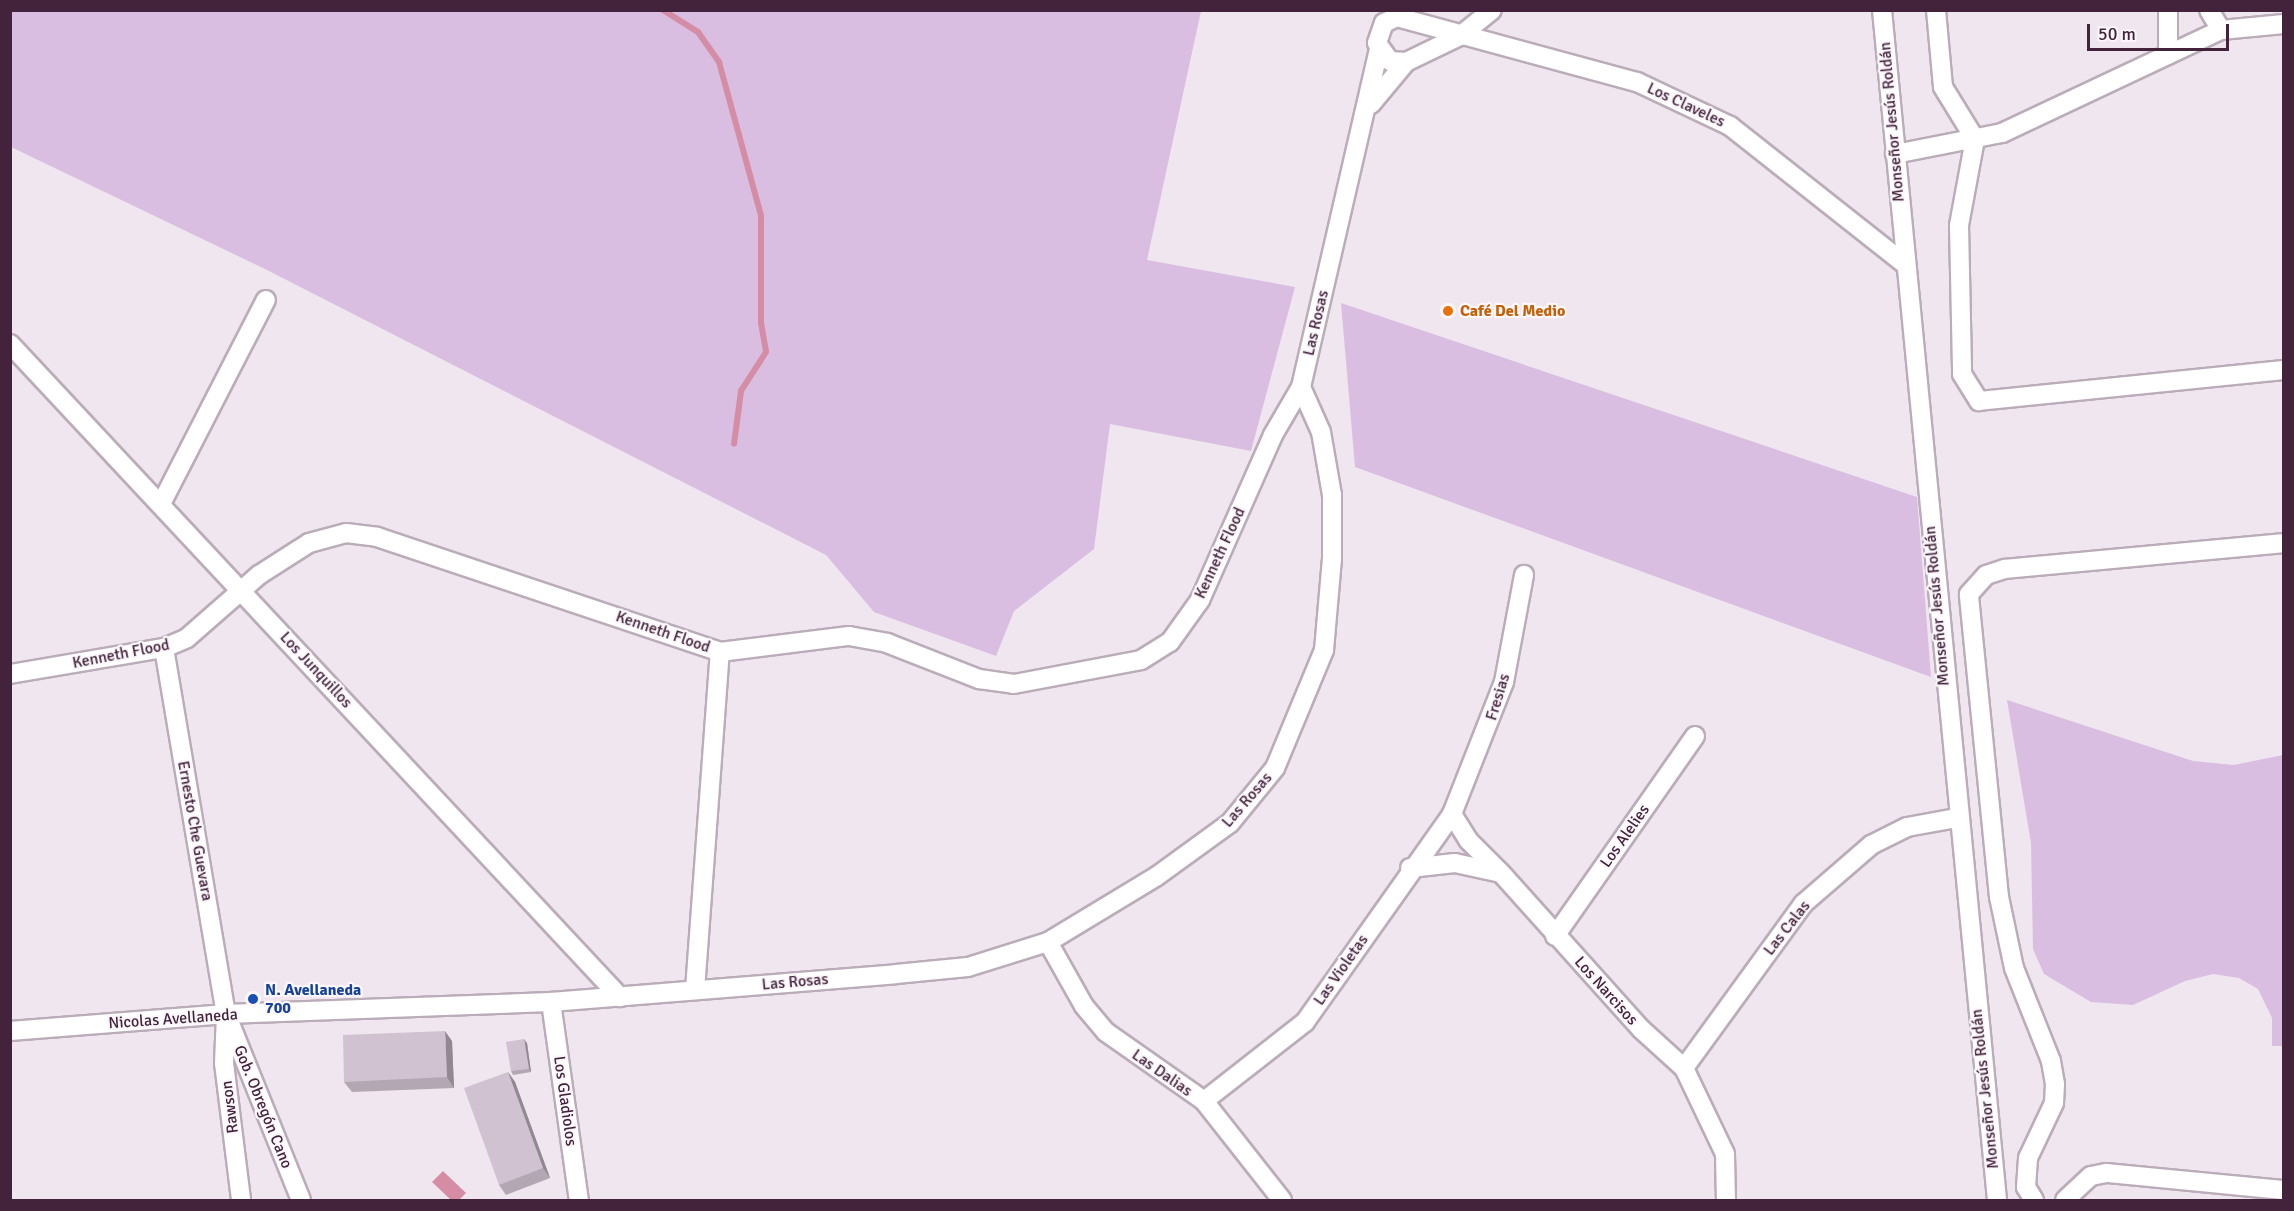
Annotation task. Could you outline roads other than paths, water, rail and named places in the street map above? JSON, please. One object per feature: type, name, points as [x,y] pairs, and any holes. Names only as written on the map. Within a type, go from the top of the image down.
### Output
[{"type":"street","points":[[1365,114],[1412,58],[1423,40],[1409,15],[1386,17],[1377,36],[1379,50],[1390,61],[1412,58],[1460,36],[1494,10]]},
{"type":"street","points":[[1494,10],[1490,27],[1497,45]]},
{"type":"street","name":"Monseñor Jesús Roldán","points":[[1882,10],[1957,818],[1996,1200]]},
{"type":"street","points":[[1936,10],[1943,87],[1975,139],[1959,225],[1962,374],[1979,401],[2283,370]]},
{"type":"street","points":[[2168,10],[2168,55]]},
{"type":"street","points":[[2209,10],[2221,30]]},
{"type":"street","name":"Los Claveles","points":[[1409,15],[1460,36],[1637,82],[1730,126],[1906,265]]},
{"type":"street","points":[[1895,154],[2002,134],[2221,30],[2283,24]]},
{"type":"street","name":"Las Rosas","points":[[551,1002],[968,967],[1048,942],[1157,876],[1230,823],[1275,768],[1324,650],[1332,559],[1332,495],[1322,432],[1301,387],[1379,50]]},
{"type":"street","points":[[162,502],[266,300]]},
{"type":"street","name":"Los Junquillos","points":[[10,344],[162,502],[620,996]]},
{"type":"street","name":"Kenneth Flood","points":[[10,674],[164,648],[187,638],[243,591],[309,543],[346,533],[377,537],[720,652],[849,636],[887,642],[979,679],[1014,684],[1141,660],[1170,642],[1200,600],[1273,435],[1301,387]]},
{"type":"street","points":[[2034,1200],[2026,1187],[2028,1158],[2054,1103],[2055,1084],[2051,1061],[2014,968],[1994,865],[1969,594],[1986,575],[2005,569],[2283,543]]},
{"type":"street","name":"Fresias","points":[[1452,814],[1504,682],[1524,575]]},
{"type":"street","name":"Ernesto Che Guevara","points":[[164,648],[226,1014]]},
{"type":"street","points":[[695,990],[720,652]]},
{"type":"street","name":"Los Alelies","points":[[1555,936],[1695,736]]},
{"type":"street","name":"Las Violetas","points":[[1204,1101],[1305,1022],[1410,868],[1452,814]]},
{"type":"street","name":"Los Narcisos","points":[[1452,814],[1468,840],[1501,873],[1555,936],[1684,1068],[1725,1154],[1726,1200]]},
{"type":"street","name":"Las Calas","points":[[1684,1068],[1803,904],[1871,845],[1907,827],[1957,818]]},
{"type":"street","points":[[1410,868],[1455,863],[1501,873]]},
{"type":"street","name":"Las Dalias","points":[[1048,942],[1084,1006],[1106,1032],[1204,1101],[1282,1200]]},
{"type":"street","name":"Nicolas Avellaneda","points":[[10,1030],[226,1014],[551,1002]]},
{"type":"street","name":"Los Gladiolos","points":[[551,1002],[579,1200]]},
{"type":"street","name":"Rawson","points":[[226,1014],[224,1063],[241,1200]]},
{"type":"street","name":"Gob. Obregón Cano","points":[[226,1014],[301,1200]]},
{"type":"street","points":[[2065,1200],[2091,1176],[2107,1173],[2283,1191]]},
{"type":"waterway","points":[[663,10],[698,32],[719,62],[761,216],[761,323],[766,352],[741,391],[734,444]]},
{"type":"place","name":"Café Del Medio","points":[[1448,311]]},
{"type":"place","name":"N. Avellaneda 700","points":[[253,999]]}]
